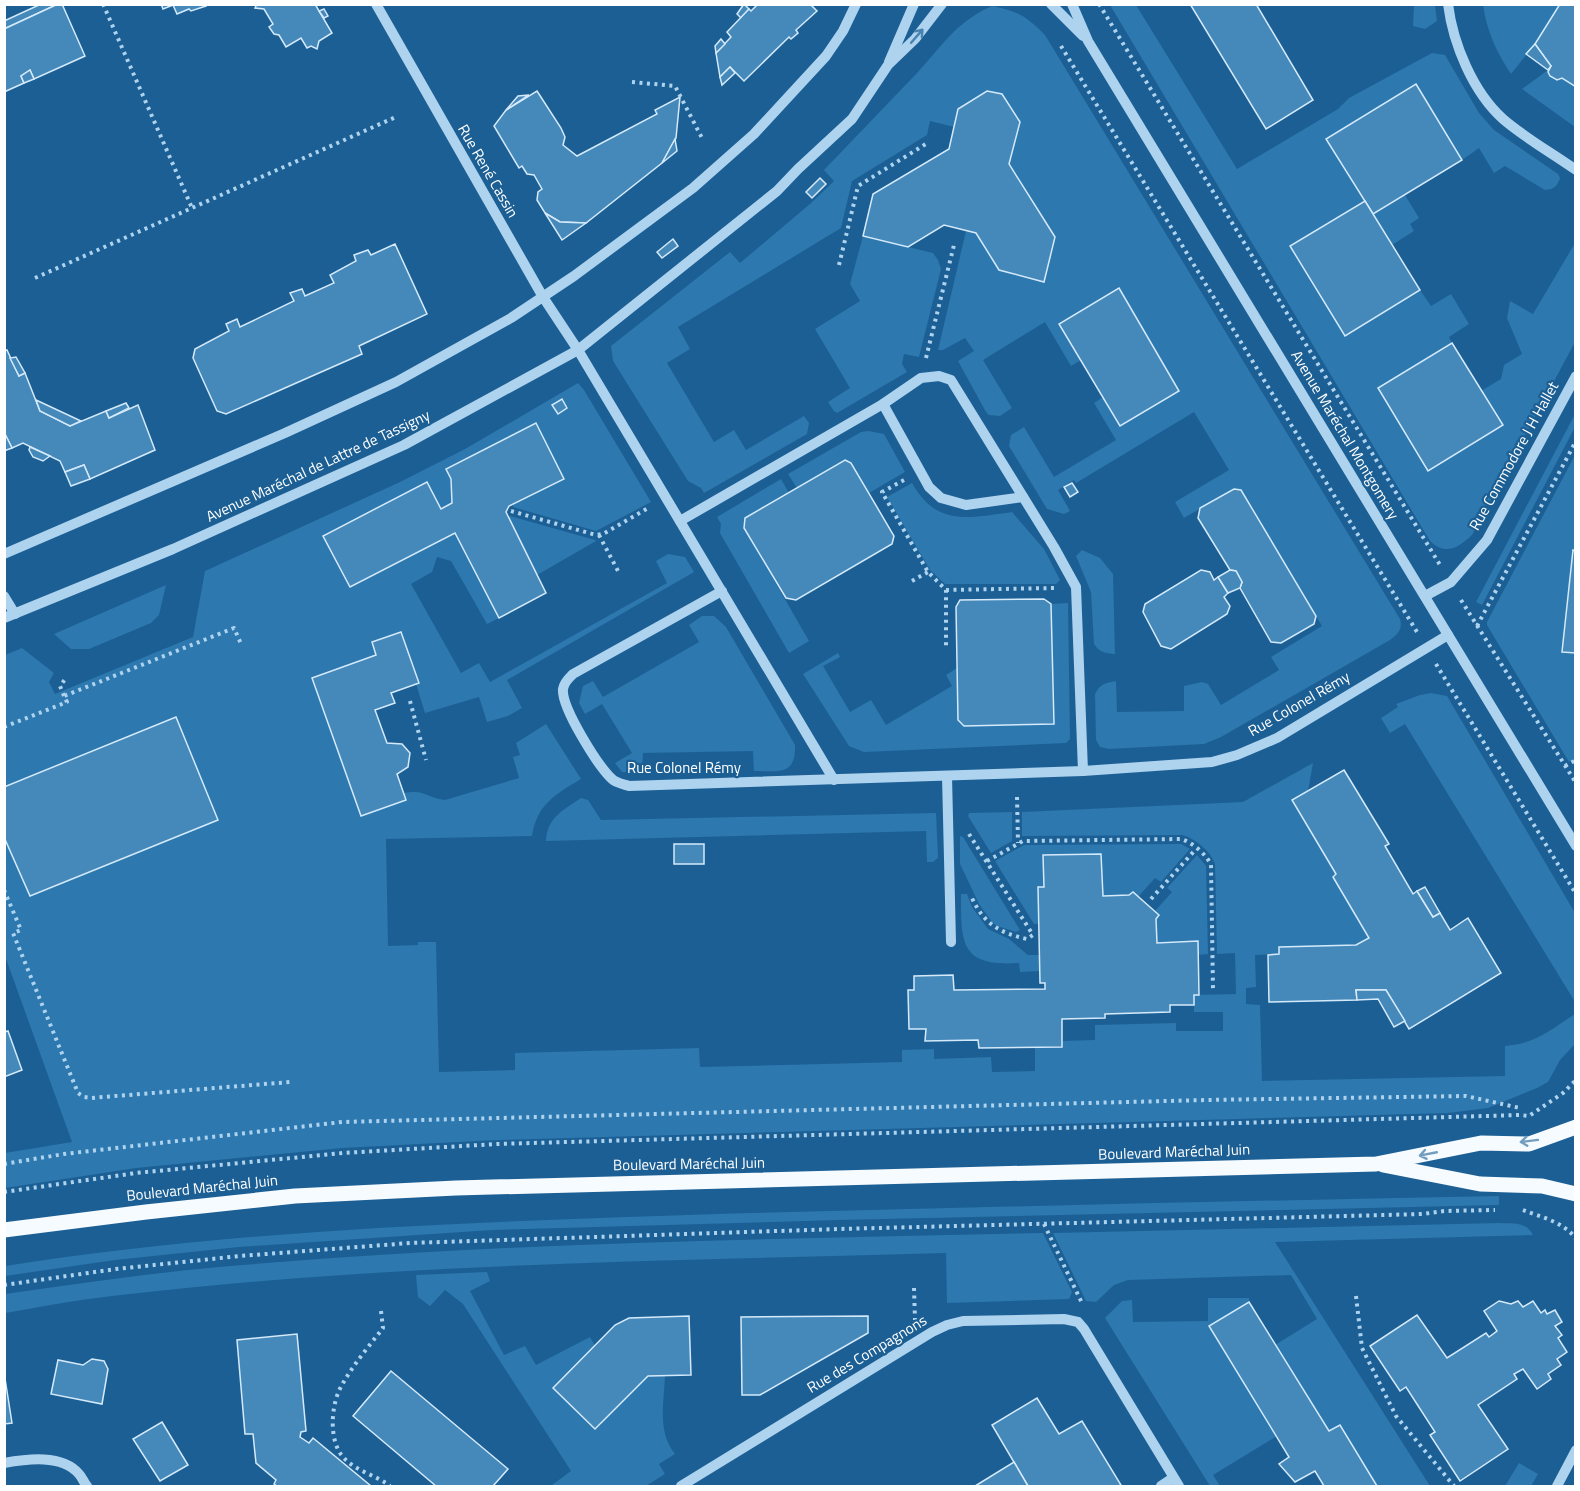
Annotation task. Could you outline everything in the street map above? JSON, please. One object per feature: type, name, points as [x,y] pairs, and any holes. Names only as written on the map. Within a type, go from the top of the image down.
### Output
[{"type":"main road","name":"Boulevard Maréchal Juin","points":[[4,1230],[295,1196],[456,1188],[1376,1164],[1481,1143],[1529,1144],[1575,1127]]},
{"type":"main road","name":"Boulevard Maréchal Juin","points":[[1376,1164],[1480,1184],[1542,1186],[1575,1194]]},
{"type":"street","name":"Rue René Cassin","points":[[376,4],[543,297],[578,350]]},
{"type":"street","points":[[4,554],[285,433],[396,382],[512,318],[693,188],[754,134],[826,56],[843,31],[856,4]]},
{"type":"street","name":"Avenue Maréchal de Lattre de Tassigny","points":[[10,616],[173,549],[404,445],[578,350],[777,191],[798,168],[852,119],[888,65],[914,4]]},
{"type":"street","name":"Avenue Maréchal de Lattre de Tassigny","points":[[888,65],[915,39],[942,4]]},
{"type":"street","name":"Avenue Maréchal Montgomery","points":[[1052,4],[1088,41]]},
{"type":"street","name":"Avenue Maréchal Montgomery","points":[[1072,4],[1088,41],[1575,846]]},
{"type":"street","points":[[1448,4],[1453,35],[1460,55],[1490,105],[1503,119],[1575,170]]},
{"type":"street","points":[[578,350],[834,780]]},
{"type":"street","points":[[680,521],[883,404],[921,378],[939,376],[951,380],[1076,587],[1083,771]]},
{"type":"street","name":"Rue Commodore J H Hallet","points":[[1425,596],[1450,582],[1487,540],[1575,376]]},
{"type":"street","points":[[883,404],[920,471],[930,487],[941,498],[966,505],[1023,497]]},
{"type":"street","name":"Rue Colonel Rémy","points":[[722,591],[573,674],[565,683],[563,690],[567,710],[605,771],[614,781],[629,786],[834,780],[1083,771],[1212,762],[1237,756],[1277,738],[1448,635]]},
{"type":"street","points":[[4,596],[10,616]]},
{"type":"street","points":[[947,776],[951,942]]},
{"type":"street","name":"Rue des Compagnons","points":[[681,1486],[947,1324],[963,1321],[1030,1320],[1078,1322],[1176,1482]]},
{"type":"street","points":[[1557,1486],[1575,1450]]},
{"type":"street","points":[[4,1463],[43,1460],[61,1463],[78,1472],[87,1486]]},
{"type":"street","points":[[1161,1486],[1176,1482]]},
{"type":"path","points":[[103,4],[192,208]]},
{"type":"path","points":[[1099,4],[1428,545]]},
{"type":"path","points":[[1064,51],[1408,618]]},
{"type":"path","points":[[632,82],[675,86],[702,138]]},
{"type":"path","points":[[35,278],[398,116]]},
{"type":"path","points":[[839,265],[858,186],[928,142]]},
{"type":"path","points":[[929,376],[926,360],[954,245]]},
{"type":"path","points":[[1575,441],[1477,626],[1575,783]]},
{"type":"path","points":[[920,471],[882,492],[927,572],[946,590],[1076,587]]},
{"type":"path","points":[[512,511],[599,535],[666,498]]},
{"type":"path","points":[[599,535],[618,571]]},
{"type":"path","points":[[912,581],[927,572]]},
{"type":"path","points":[[946,590],[946,647]]},
{"type":"path","points":[[64,696],[234,628],[242,646]]},
{"type":"path","points":[[1444,677],[1575,894]]},
{"type":"path","points":[[4,727],[67,702],[60,686],[66,678]]},
{"type":"path","points":[[410,701],[426,760]]},
{"type":"path","points":[[1565,766],[1575,760]]},
{"type":"path","points":[[1017,797],[1018,843]]},
{"type":"path","points":[[948,825],[965,826],[1034,934],[1027,939],[1010,935],[990,925],[975,905],[965,881],[950,872]]},
{"type":"path","points":[[987,861],[1023,840],[1181,839],[1187,841],[1209,860],[1211,865],[1213,990]]},
{"type":"path","points":[[1151,899],[1196,849]]},
{"type":"path","points":[[4,890],[21,930],[14,933],[78,1093],[84,1097],[290,1082]]},
{"type":"path","points":[[4,1192],[148,1172],[343,1153],[497,1144],[1529,1116],[1563,1093],[1575,1080]]},
{"type":"path","points":[[4,1164],[64,1154],[342,1122],[1206,1100],[1466,1096],[1520,1108]]},
{"type":"path","points":[[4,1285],[116,1269],[240,1256],[410,1243],[1504,1210]]},
{"type":"path","points":[[1513,1210],[1522,1210],[1559,1225],[1572,1233],[1575,1239]]},
{"type":"path","points":[[1044,1224],[1083,1304]]},
{"type":"path","points":[[914,1288],[915,1318],[918,1325]]},
{"type":"path","points":[[1356,1296],[1364,1356],[1381,1385],[1387,1402],[1454,1486]]},
{"type":"path","points":[[381,1311],[383,1328],[341,1386],[335,1405],[333,1427],[334,1438],[342,1456],[359,1469],[390,1486]]},
{"type":"shaded area","points":[[1110,5],[1136,5],[1237,169],[1338,109],[1349,98],[1432,53],[1445,55],[1479,113],[1494,130],[1558,174],[1560,178],[1556,185],[1545,190],[1505,166],[1494,173],[1479,148],[1462,160],[1416,84],[1327,139],[1365,201],[1290,246],[1345,336],[1420,290],[1431,306],[1451,294],[1469,324],[1449,337],[1452,343],[1378,388],[1428,470],[1481,391],[1501,379],[1504,365],[1522,354],[1507,318],[1510,301],[1533,314],[1575,243],[1575,342],[1472,535],[1462,544],[1447,549],[1436,546],[1430,541]]},
{"type":"shaded area","points":[[1414,5],[1435,5],[1437,21],[1425,29],[1413,26]]},
{"type":"shaded area","points":[[1483,5],[1560,5],[1535,44],[1511,74],[1493,41]]},
{"type":"shaded area","points":[[992,6],[1022,16],[1045,35],[1400,619],[1399,631],[1390,640],[1221,737],[1204,744],[1109,749],[1100,747],[1096,740],[1095,694],[1103,684],[1116,681],[1117,712],[1184,711],[1184,686],[1202,682],[1208,684],[1221,705],[1279,670],[1271,657],[1322,626],[1241,490],[1234,489],[1184,518],[1175,502],[1229,470],[1194,412],[1076,483],[1074,480],[1058,490],[1070,511],[1064,514],[1047,509],[1009,446],[1011,435],[1024,427],[1054,477],[1116,440],[1094,403],[1103,397],[1120,426],[1179,391],[1119,289],[1059,323],[1081,360],[1071,366],[1045,322],[983,360],[1012,408],[1000,416],[989,415],[986,412],[958,361],[974,351],[965,338],[943,350],[938,350],[966,231],[976,233],[999,270],[1044,281],[1055,237],[1009,164],[1020,122],[1002,94],[987,91],[958,109],[954,127],[930,121],[927,135],[852,181],[841,228],[678,327],[690,349],[667,363],[714,442],[734,430],[746,450],[804,416],[809,423],[807,434],[704,493],[701,488],[688,481],[613,361],[611,346],[730,252],[740,263],[810,204],[834,181],[824,170],[959,27]]},
{"type":"shaded area","points":[[1548,70],[1548,74],[1555,80],[1562,78],[1575,87],[1575,127],[1522,89]]},
{"type":"shaded area","points":[[1405,195],[1419,218],[1410,224],[1414,231],[1392,245],[1373,214]]},
{"type":"shaded area","points":[[863,236],[933,253],[941,269],[919,357],[904,354],[902,364],[907,372],[837,413],[828,402],[850,388],[815,329],[860,301],[850,284]]},
{"type":"shaded area","points":[[578,383],[651,502],[596,531],[513,507],[513,503],[564,479],[535,424],[451,479],[452,503],[441,509],[426,482],[323,536],[351,587],[455,533],[499,618],[487,624],[451,561],[437,557],[432,572],[411,584],[461,673],[479,663],[490,682],[667,583],[656,561],[668,554],[685,557],[694,572],[507,680],[522,708],[508,716],[487,722],[479,697],[425,713],[416,684],[419,683],[401,632],[372,642],[376,655],[312,678],[361,816],[406,800],[404,793],[421,793],[445,800],[519,778],[513,757],[520,755],[516,743],[546,724],[581,779],[549,801],[538,816],[532,836],[386,839],[388,946],[436,942],[439,1072],[515,1070],[515,1053],[699,1048],[700,1067],[902,1062],[902,1050],[934,1049],[934,1059],[991,1057],[992,1072],[1035,1071],[1035,1048],[1062,1047],[1062,1041],[1095,1040],[1095,1025],[1176,1023],[1176,1031],[1223,1031],[1223,1012],[1194,1012],[1194,995],[1236,994],[1235,953],[1217,954],[1215,864],[1206,850],[1197,842],[1182,835],[1022,836],[1022,812],[1243,802],[1313,763],[1308,791],[1292,801],[1336,874],[1333,877],[1369,938],[1356,945],[1280,947],[1279,954],[1255,955],[1256,987],[1246,988],[1246,1004],[1260,1005],[1262,1081],[1505,1076],[1505,1046],[1534,1039],[1575,1014],[1575,1044],[1560,1060],[1548,1082],[1537,1088],[1488,1108],[1448,1113],[497,1140],[342,1148],[136,1168],[5,1188],[5,1153],[72,1142],[5,956],[5,655],[22,648],[54,673],[49,682],[55,694],[193,637],[205,571],[400,482],[465,449]]},
{"type":"shaded area","points":[[1575,414],[1575,427],[1482,605],[1476,602]]},
{"type":"shaded area","points":[[861,432],[884,434],[905,472],[869,493],[851,463],[845,460],[797,488],[788,474]]},
{"type":"shaded area","points":[[1575,455],[1575,551],[1573,551],[1562,651],[1575,653],[1575,758],[1569,762],[1487,622]]},
{"type":"shaded area","points":[[781,479],[789,493],[744,528],[809,641],[789,653],[720,533],[721,524],[717,517]]},
{"type":"shaded area","points":[[912,483],[932,507],[943,513],[968,517],[1012,512],[1044,549],[1060,580],[1056,584],[945,584],[930,570],[887,497]]},
{"type":"shaded area","points":[[510,516],[595,540],[596,541],[537,575]]},
{"type":"shaded area","points":[[1082,550],[1100,558],[1113,574],[1115,654],[1103,652],[1094,644],[1091,592],[1076,556]]},
{"type":"shaded area","points":[[166,585],[159,615],[151,623],[89,649],[71,649],[54,634]]},
{"type":"shaded area","points":[[1068,603],[1070,739],[1066,743],[864,752],[849,746],[803,674],[838,653],[840,657],[823,666],[850,712],[871,700],[886,725],[952,686],[946,675],[957,668],[964,726],[1053,724],[1051,604]]},
{"type":"shaded area","points":[[702,616],[714,616],[726,627],[795,745],[793,762],[784,770],[754,771],[753,751],[643,753],[642,773],[622,772],[615,763],[632,753],[602,704],[585,714],[579,703],[583,686],[593,681],[603,697],[699,642],[689,625]]},
{"type":"shaded area","points":[[1431,693],[1447,696],[1575,913],[1575,1002],[1405,724],[1390,733],[1381,718],[1398,707],[1396,704]]},
{"type":"shaded area","points":[[581,798],[588,800],[601,820],[936,813],[938,858],[933,862],[927,862],[926,831],[546,841],[549,826],[557,815]]},
{"type":"shaded area","points":[[1012,812],[1012,841],[991,853],[968,816],[969,813]]},
{"type":"shaded area","points":[[960,836],[963,837],[1020,930],[1016,932],[997,926],[979,904],[960,864]]},
{"type":"shaded area","points":[[1181,844],[1190,849],[1161,882],[1155,878],[1138,897],[1133,892],[1129,895],[1103,896],[1101,854],[1044,855],[1044,887],[1038,888],[1039,924],[1034,924],[995,861],[1024,845]]},
{"type":"shaded area","points":[[1197,855],[1206,866],[1208,954],[1198,955],[1197,941],[1157,943],[1156,919],[1159,915],[1155,911],[1172,892],[1167,888]]},
{"type":"shaded area","points":[[961,894],[967,894],[972,907],[988,929],[1009,939],[1028,955],[1040,955],[1040,971],[1020,972],[1019,963],[985,961],[975,956],[968,948],[964,938]]},
{"type":"shaded area","points":[[1499,1196],[1499,1205],[492,1230],[239,1247],[115,1260],[5,1276],[5,1266],[93,1253],[271,1235],[449,1224],[717,1214]]},
{"type":"shaded area","points":[[1500,1223],[1523,1225],[1533,1235],[1275,1242],[1430,1486],[1377,1486],[1340,1425],[1329,1431],[1275,1345],[1317,1319],[1291,1275],[1128,1280],[1114,1285],[1096,1302],[1086,1301],[1053,1233]]},
{"type":"shaded area","points":[[1043,1233],[1072,1292],[1069,1299],[947,1303],[946,1253],[633,1261],[320,1276],[112,1296],[5,1313],[5,1294],[183,1271],[343,1257],[543,1246]]},
{"type":"shaded area","points":[[487,1272],[490,1281],[470,1291],[504,1355],[525,1346],[536,1365],[590,1337],[595,1346],[554,1388],[595,1429],[648,1376],[665,1376],[664,1427],[669,1445],[675,1454],[659,1464],[665,1474],[646,1486],[552,1485],[571,1471],[463,1304],[445,1290],[430,1306],[418,1297],[416,1275]]},
{"type":"shaded area","points":[[1208,1298],[1249,1298],[1249,1302],[1210,1326],[1277,1436],[1213,1475],[1220,1486],[1210,1486],[1105,1318],[1122,1301],[1132,1300],[1133,1322],[1208,1321]]},
{"type":"shaded area","points":[[1519,1463],[1538,1474],[1531,1486],[1505,1486]]},
{"type":"building","points":[[41,4],[58,4],[4,29],[4,21]]},
{"type":"building","points":[[62,4],[85,56],[34,79],[30,70],[21,76],[24,83],[4,92],[4,29]]},
{"type":"building","points":[[161,4],[205,4],[206,6],[177,14],[173,5],[163,9]]},
{"type":"building","points":[[257,4],[315,4],[332,33],[319,41],[317,49],[311,46],[307,48],[301,38],[286,47],[279,35],[274,34],[269,27],[273,24],[264,9],[255,8]]},
{"type":"building","points":[[744,4],[749,9],[741,18],[737,14]]},
{"type":"building","points":[[755,4],[810,4],[817,11],[796,30],[798,33],[791,39],[789,37],[744,81],[730,67],[720,77],[716,53],[731,37],[727,32],[749,9],[751,11],[756,6]]},
{"type":"building","points":[[1190,4],[1256,4],[1313,100],[1266,129]]},
{"type":"building","points":[[1560,4],[1576,4],[1576,87],[1562,78],[1557,80],[1550,76],[1548,72],[1551,66],[1535,44]]},
{"type":"building","points":[[324,9],[328,16],[324,18],[319,11]]},
{"type":"building","points":[[721,39],[725,44],[716,53],[715,46]]},
{"type":"building","points":[[1535,44],[1551,66],[1548,70],[1526,54]]},
{"type":"building","points":[[730,67],[735,73],[722,85],[720,77]]},
{"type":"building","points":[[30,70],[34,79],[24,83],[21,76]]},
{"type":"building","points":[[1416,84],[1462,160],[1373,214],[1326,139]]},
{"type":"building","points":[[537,91],[561,128],[565,137],[563,145],[577,156],[657,114],[655,110],[680,97],[676,138],[662,163],[586,223],[560,222],[545,213],[537,200],[538,192],[542,189],[534,175],[527,174],[522,166],[519,168],[494,126],[506,110]]},
{"type":"building","points":[[987,91],[1002,94],[1020,122],[1009,164],[1055,237],[1044,282],[999,270],[976,233],[944,225],[908,247],[863,236],[873,194],[949,149],[958,109]]},
{"type":"building","points":[[529,95],[506,110],[518,96]]},
{"type":"building","points":[[675,139],[677,151],[662,163]]},
{"type":"building","points":[[820,178],[826,184],[812,198],[806,192]]},
{"type":"building","points":[[1365,201],[1420,290],[1345,336],[1290,246]]},
{"type":"building","points":[[545,213],[560,222],[586,223],[562,240]]},
{"type":"building","points":[[673,239],[678,246],[662,258],[657,252]]},
{"type":"building","points":[[395,244],[427,314],[359,346],[362,354],[226,414],[217,411],[193,358],[195,349],[229,331],[226,324],[237,319],[240,327],[294,301],[290,293],[302,289],[305,296],[334,283],[330,275],[356,261],[354,255],[368,250],[371,255]]},
{"type":"building","points":[[1119,288],[1179,391],[1120,426],[1059,324]]},
{"type":"building","points":[[1452,343],[1503,425],[1428,471],[1378,388]]},
{"type":"building","points":[[7,350],[19,376],[25,373],[40,411],[70,426],[106,411],[109,418],[138,405],[155,450],[90,479],[84,465],[65,472],[60,461],[23,443],[12,448],[4,432],[4,351]]},
{"type":"building","points":[[16,357],[25,373],[19,376],[10,358]]},
{"type":"building","points":[[562,399],[567,408],[558,414],[552,405]]},
{"type":"building","points":[[36,400],[81,421],[70,426],[40,411]]},
{"type":"building","points":[[126,403],[129,408],[109,418],[106,411]]},
{"type":"building","points":[[536,423],[564,479],[509,506],[506,512],[546,593],[499,618],[455,533],[350,587],[323,536],[427,482],[441,509],[452,503],[451,479],[446,469]]},
{"type":"building","points":[[4,432],[12,448],[4,451]]},
{"type":"building","points":[[30,447],[50,456],[43,461],[33,457],[29,450]]},
{"type":"building","points":[[845,460],[851,463],[894,536],[892,544],[796,600],[786,598],[744,528],[745,518]]},
{"type":"building","points":[[84,465],[90,479],[71,486],[65,472]]},
{"type":"building","points":[[1072,483],[1078,492],[1070,497],[1064,487]]},
{"type":"building","points":[[1234,489],[1241,490],[1316,616],[1314,624],[1281,643],[1271,642],[1240,588],[1242,582],[1236,571],[1230,570],[1198,518],[1200,508]]},
{"type":"building","points":[[1573,550],[1576,551],[1576,653],[1562,652]]},
{"type":"building","points":[[1201,570],[1210,572],[1214,580],[1218,577],[1228,593],[1224,597],[1230,606],[1227,614],[1171,649],[1161,646],[1143,612],[1145,604]]},
{"type":"building","points":[[1230,570],[1236,571],[1242,582],[1240,588],[1228,593],[1218,577]]},
{"type":"building","points":[[1044,599],[1051,604],[1054,724],[964,726],[958,720],[956,607],[960,600]]},
{"type":"building","points":[[401,632],[419,683],[391,693],[395,703],[375,710],[387,743],[402,744],[410,753],[408,767],[397,774],[406,800],[361,816],[312,678],[376,655],[372,642]]},
{"type":"building","points":[[176,717],[218,820],[30,896],[4,837],[4,787]]},
{"type":"building","points":[[1344,770],[1389,844],[1385,846],[1413,894],[1417,891],[1433,917],[1440,913],[1450,930],[1468,918],[1501,973],[1409,1029],[1386,990],[1356,990],[1357,1000],[1269,1002],[1268,955],[1279,954],[1279,947],[1356,945],[1369,938],[1333,877],[1336,874],[1292,800]]},
{"type":"building","points":[[674,844],[704,844],[704,864],[674,864]]},
{"type":"building","points":[[1101,854],[1103,896],[1129,895],[1133,892],[1159,915],[1156,919],[1157,943],[1198,941],[1199,995],[1194,995],[1194,1005],[1170,1005],[1170,1012],[1105,1014],[1105,1018],[1062,1019],[1062,1047],[979,1048],[978,1040],[925,1041],[926,1029],[909,1029],[908,990],[914,990],[914,976],[953,975],[954,990],[1045,989],[1045,983],[1040,983],[1038,887],[1044,887],[1043,855]]},
{"type":"building","points":[[1425,887],[1440,913],[1433,917],[1417,891]]},
{"type":"building","points":[[1356,990],[1386,990],[1405,1021],[1394,1027],[1378,999],[1357,1000]]},
{"type":"building","points":[[8,1031],[22,1070],[4,1077],[4,1032]]},
{"type":"building","points":[[1499,1301],[1511,1304],[1518,1301],[1523,1307],[1533,1301],[1541,1313],[1545,1310],[1547,1314],[1555,1310],[1562,1322],[1555,1326],[1562,1335],[1558,1338],[1567,1352],[1557,1359],[1561,1365],[1548,1374],[1551,1379],[1537,1389],[1523,1369],[1514,1374],[1517,1379],[1478,1405],[1508,1449],[1460,1481],[1430,1435],[1435,1432],[1406,1387],[1400,1391],[1370,1346],[1417,1315],[1447,1358],[1486,1333],[1489,1337],[1497,1331],[1484,1311]]},
{"type":"building","points":[[1249,1302],[1329,1431],[1340,1425],[1377,1486],[1324,1486],[1315,1471],[1295,1482],[1279,1464],[1289,1457],[1209,1326]]},
{"type":"building","points":[[689,1316],[691,1375],[648,1376],[595,1429],[553,1388],[615,1325],[629,1318]]},
{"type":"building","points":[[868,1316],[868,1333],[760,1395],[742,1395],[741,1317]]},
{"type":"building","points":[[297,1334],[306,1431],[301,1432],[300,1437],[309,1443],[313,1438],[371,1486],[277,1486],[274,1484],[276,1480],[256,1463],[253,1434],[245,1434],[237,1340]]},
{"type":"building","points":[[92,1359],[104,1361],[108,1369],[102,1404],[51,1394],[58,1360],[83,1365]]},
{"type":"building","points":[[391,1371],[508,1469],[493,1486],[436,1486],[353,1416]]},
{"type":"building","points":[[4,1372],[12,1423],[4,1424]]},
{"type":"building","points":[[1037,1398],[1059,1434],[1082,1421],[1121,1485],[1028,1486],[992,1425]]},
{"type":"building","points":[[162,1422],[188,1465],[160,1481],[133,1439]]},
{"type":"building","points":[[1014,1462],[1028,1486],[975,1486],[980,1483]]}]
